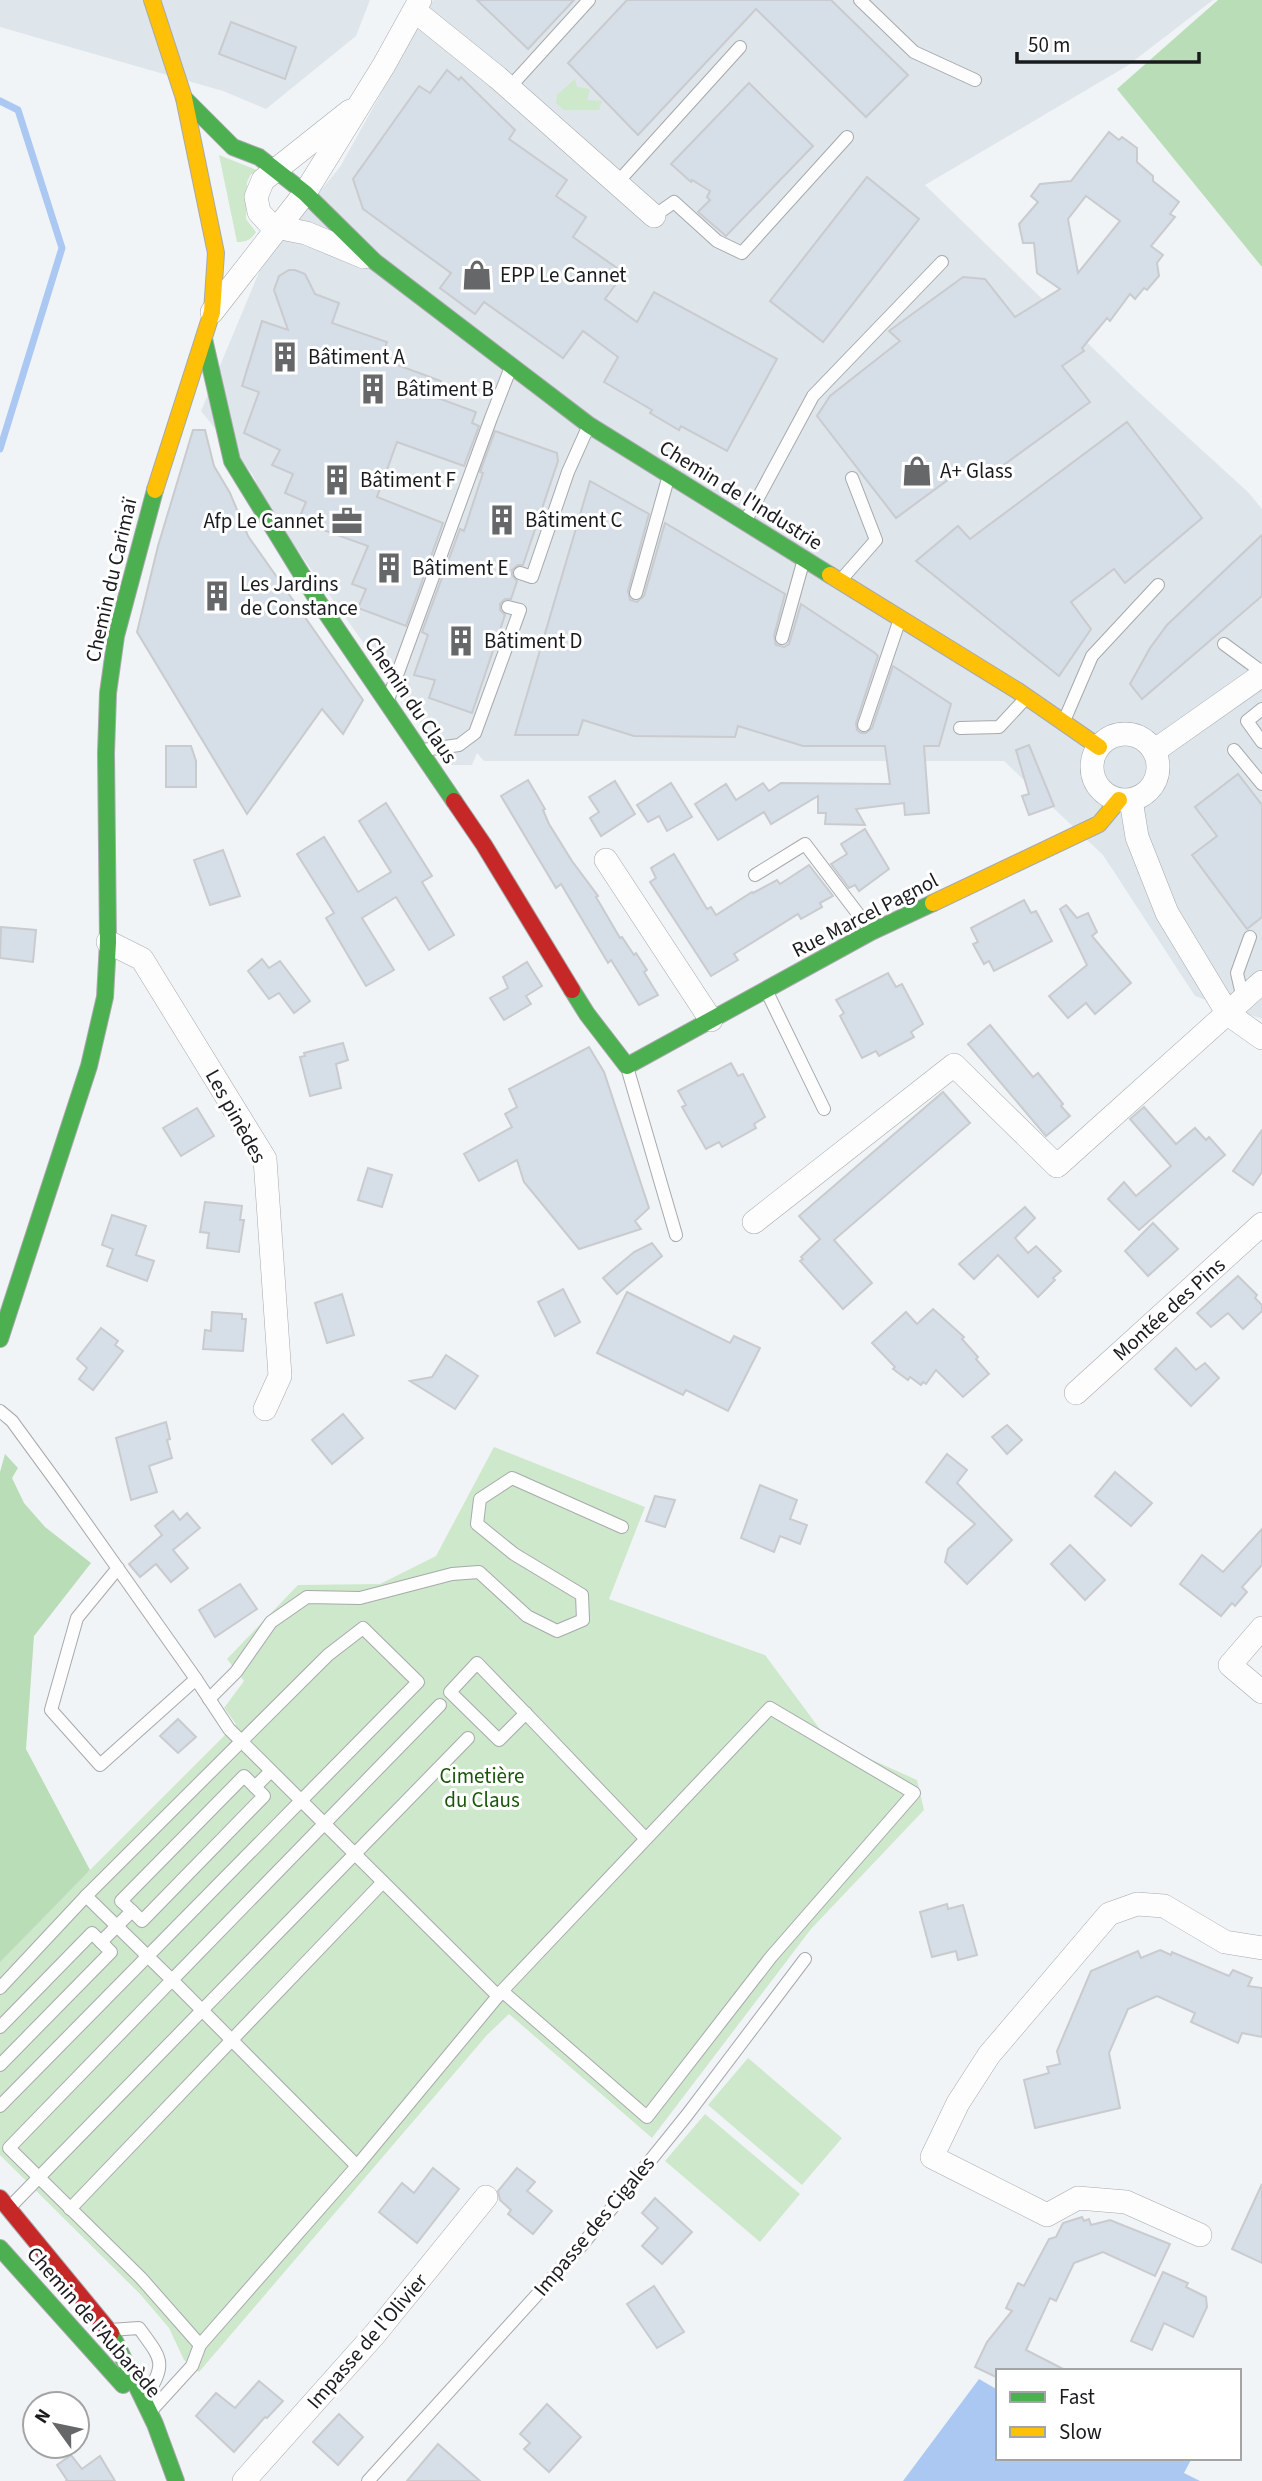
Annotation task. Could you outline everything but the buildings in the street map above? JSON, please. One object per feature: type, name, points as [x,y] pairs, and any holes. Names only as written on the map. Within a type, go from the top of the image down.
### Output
[{"type":"street","name":"Chemin du Carimaï","points":[[0,1339],[89,1066],[105,997],[108,942],[106,753],[108,693],[116,636],[146,517],[212,312],[216,253],[184,98],[152,0]]},
{"type":"street","points":[[212,312],[233,289],[276,227],[304,193],[363,100],[418,5],[654,216]]},
{"type":"street","name":"Chemin de l'Industrie","points":[[184,98],[233,147],[259,157],[304,193],[374,261],[589,425],[1026,697],[1099,747]]},
{"type":"street","points":[[363,100],[263,180],[256,197],[259,212],[276,227],[306,233],[374,261]]},
{"type":"street","points":[[216,253],[243,252],[276,227]]},
{"type":"street","name":"Chemin du Claus","points":[[204,339],[232,461],[317,601],[388,701],[484,845],[587,1014],[627,1066]]},
{"type":"street","points":[[1154,751],[1262,673]]},
{"type":"street","points":[[1127,734],[1138,737],[1154,751],[1158,761],[1155,781],[1141,797],[1125,800],[1108,796],[1094,779],[1092,768],[1099,747],[1107,740],[1127,734]]},
{"type":"street","points":[[1125,800],[1167,913],[1262,1038]]},
{"type":"street","name":"Rue Marcel Pagnol","points":[[627,1066],[871,932],[1099,824],[1125,800]]},
{"type":"street","points":[[606,860],[711,1020]]},
{"type":"street","name":"Les pinèdes","points":[[108,942],[142,959],[265,1159],[280,1376],[265,1409]]},
{"type":"street","points":[[754,1222],[954,1065],[1057,1166],[1262,982]]},
{"type":"street","name":"Montée des Pins","points":[[1076,1393],[1262,1224]]},
{"type":"street","points":[[1262,1628],[1230,1665],[1262,1692]]},
{"type":"street","points":[[1200,2235],[1126,2202],[1078,2198],[1047,2215],[932,2157],[958,2103],[989,2055],[1110,1914],[1137,1904],[1164,1906],[1225,1942],[1262,1948]]},
{"type":"street","name":"Impasse de l'Olivier","points":[[244,2481],[375,2334],[486,2197]]},
{"type":"street","name":"Chemin de l'Aubarède","points":[[4,2203],[110,2330],[150,2412],[176,2481]]},
{"type":"street","name":"Chemin de l'Aubarède","points":[[0,2248],[150,2412]]},
{"type":"lane","points":[[509,88],[589,0]]},
{"type":"lane","points":[[860,0],[914,52],[975,80]]},
{"type":"lane","points":[[617,183],[740,47]]},
{"type":"lane","points":[[654,216],[674,202],[717,241],[742,253],[847,137]]},
{"type":"lane","points":[[745,522],[813,396],[943,262]]},
{"type":"lane","points":[[388,701],[511,368]]},
{"type":"lane","points":[[520,573],[532,577],[568,472],[589,425]]},
{"type":"lane","points":[[636,593],[669,475]]},
{"type":"lane","points":[[840,581],[876,540],[852,478]]},
{"type":"lane","points":[[782,638],[804,559]]},
{"type":"lane","points":[[1063,723],[1092,656],[1158,585]]},
{"type":"lane","points":[[421,751],[459,745],[475,733],[520,610],[508,607]]},
{"type":"lane","points":[[864,725],[900,618]]},
{"type":"lane","points":[[1224,644],[1262,673]]},
{"type":"lane","points":[[960,728],[999,727],[1026,697]]},
{"type":"lane","points":[[1262,709],[1247,721],[1262,742]]},
{"type":"lane","points":[[1234,750],[1262,784]]},
{"type":"lane","points":[[755,875],[805,844],[871,932]]},
{"type":"lane","points":[[1236,1006],[1237,973],[1250,937]]},
{"type":"lane","points":[[766,990],[824,1109]]},
{"type":"lane","points":[[627,1066],[676,1235]]},
{"type":"lane","points":[[0,1411],[12,1421],[229,1729],[383,1882],[500,1993],[647,2117],[771,1957],[914,1793],[770,1707],[500,1993],[357,2166],[200,2345],[192,2366],[150,2412]]},
{"type":"lane","points":[[209,1699],[236,1672],[271,1622],[307,1597],[360,1598],[452,1574],[479,1572],[527,1616],[556,1631],[583,1620],[582,1595],[514,1554],[477,1524],[480,1499],[512,1478],[622,1527]]},
{"type":"lane","points":[[117,1569],[77,1618],[51,1710],[100,1765],[196,1679]]},
{"type":"lane","points":[[0,1989],[86,1896],[328,1655],[363,1628],[418,1682],[0,2106]]},
{"type":"lane","points":[[526,1713],[499,1740],[450,1692],[477,1663],[526,1713],[645,1838]]},
{"type":"lane","points":[[200,2345],[141,2278],[9,2148],[440,1705]]},
{"type":"lane","points":[[4,2203],[39,2178],[468,1738]]},
{"type":"lane","points":[[255,1787],[271,1771]]},
{"type":"lane","points":[[244,1776],[264,1796],[142,1921],[132,1911],[121,1901],[244,1776]]},
{"type":"lane","points":[[70,2209],[383,1882]]},
{"type":"lane","points":[[86,1896],[357,2166]]},
{"type":"lane","points":[[101,1942],[132,1911]]},
{"type":"lane","points":[[0,2027],[92,1933],[111,1952],[0,2065]]},
{"type":"lane","name":"Impasse des Cigales","points":[[368,2481],[582,2245],[687,2115],[805,1959]]},
{"type":"lane","name":"Chemin de l'Aubarède","points":[[110,2330],[139,2328],[160,2357],[150,2412]]},
{"type":"shaded area","points":[[0,0],[370,0],[356,36],[266,109],[223,91],[0,27]]},
{"type":"shaded area","points":[[433,0],[1213,0],[1127,66],[925,185],[1134,388],[1249,493],[1262,509],[1262,1019],[1195,996],[1103,855],[1004,761],[484,761],[477,753],[472,765],[450,765],[277,521],[252,474],[201,411],[265,258],[340,167]]},
{"type":"green space","points":[[1218,0],[1262,0],[1262,267],[1117,89]]},
{"type":"green space","points":[[575,79],[577,87],[590,89],[587,100],[602,101],[599,110],[564,110],[556,103],[557,95]]},
{"type":"green space","points":[[219,155],[259,171],[251,174],[247,182],[246,219],[256,232],[246,241],[237,242]]},
{"type":"green space","name":"Cimetière du Claus","points":[[494,1447],[645,1507],[609,1599],[765,1655],[828,1740],[917,1780],[924,1810],[811,1929],[652,2138],[509,2014],[487,2035],[199,2372],[184,2360],[169,2328],[140,2294],[0,2155],[0,1850],[45,1915],[236,1724],[224,1708],[244,1681],[227,1659],[298,1585],[380,1584],[436,1556]]},
{"type":"green space","points":[[5,1454],[18,1468],[12,1478],[24,1503],[45,1527],[91,1563],[34,1636],[26,1749],[90,1870],[0,1962],[0,1472]]},
{"type":"green space","points":[[748,2058],[842,2138],[802,2185],[708,2105]]},
{"type":"green space","points":[[705,2114],[800,2194],[760,2242],[665,2161]]},
{"type":"water","points":[[979,2379],[996,2389],[996,2460],[1191,2460],[1184,2473],[1200,2481],[903,2481]]},
{"type":"waterway","points":[[0,101],[18,110],[62,248],[0,449]]},
{"type":"traffic: fast","points":[[184,98],[233,147],[259,157],[305,193],[374,261],[589,425],[830,575]]},
{"type":"traffic: fast","points":[[204,339],[232,461],[318,601],[454,801]]},
{"type":"traffic: fast","points":[[0,1339],[89,1066],[105,997],[108,942],[108,693],[116,636],[155,490]]},
{"type":"traffic: fast","points":[[572,990],[627,1066],[871,932],[933,903]]},
{"type":"traffic: fast","points":[[0,2248],[123,2385]]},
{"type":"traffic: fast","points":[[111,2333],[155,2424],[176,2481]]},
{"type":"traffic: slow","points":[[152,0],[184,98],[216,253],[212,312],[155,490]]},
{"type":"traffic: slow","points":[[830,575],[1018,691],[1099,747]]},
{"type":"traffic: slow","points":[[933,903],[1099,824],[1119,800]]},
{"type":"traffic: jam","points":[[454,801],[484,845],[572,990]]},
{"type":"traffic: jam","points":[[0,2198],[111,2333]]},
{"type":"place","name":"EPP Le Cannet","points":[[477,275]]},
{"type":"place","name":"Bâtiment A","points":[[285,357]]},
{"type":"place","name":"Bâtiment B","points":[[373,389]]},
{"type":"place","name":"A+ Glass","points":[[917,471]]},
{"type":"place","name":"Bâtiment F","points":[[337,480]]},
{"type":"place","name":"Bâtiment C","points":[[502,520]]},
{"type":"place","name":"Afp Le Cannet","points":[[347,521]]},
{"type":"place","name":"Bâtiment E","points":[[389,568]]},
{"type":"place","name":"Les Jardins de Constance","points":[[217,596]]},
{"type":"place","name":"Bâtiment D","points":[[461,641]]}]
